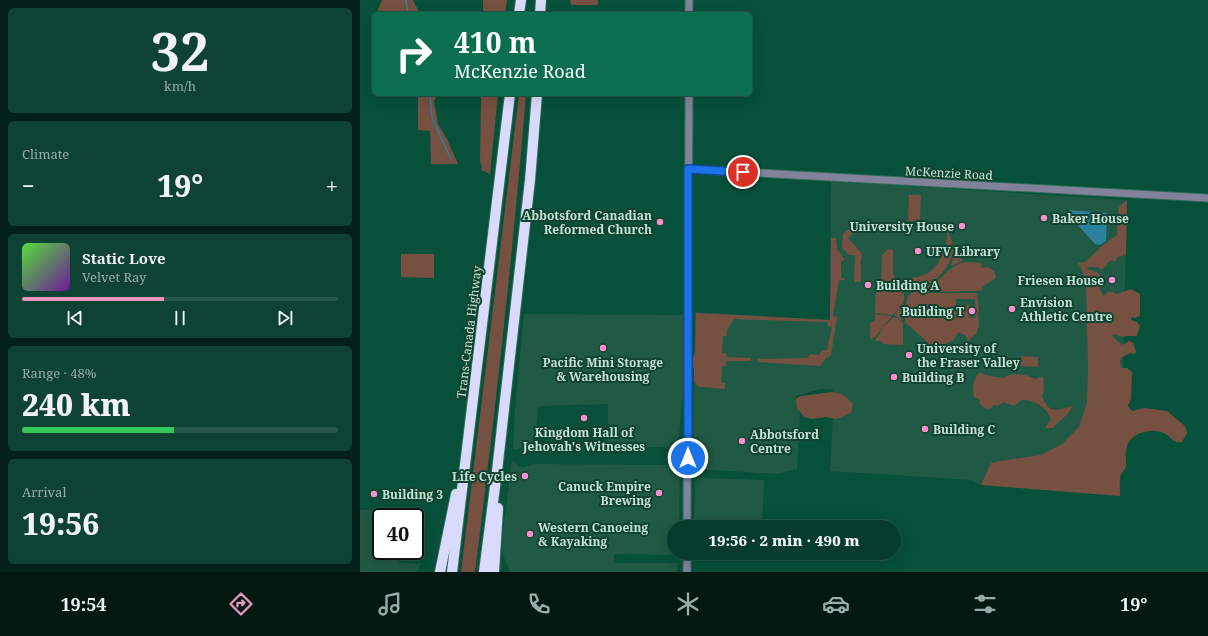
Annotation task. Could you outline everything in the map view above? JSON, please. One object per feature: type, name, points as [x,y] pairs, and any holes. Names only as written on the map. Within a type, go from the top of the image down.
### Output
[{"type":"highway","points":[[519,12],[521,0]]},
{"type":"highway","points":[[540,12],[541,0]]},
{"type":"highway","name":"Trans-Canada Highway","points":[[452,572],[510,96]]},
{"type":"highway","points":[[484,572],[530,180],[537,96]]},
{"type":"highway","points":[[440,572],[474,400]]},
{"type":"highway","points":[[494,572],[499,483],[497,471]]},
{"type":"street","points":[[689,0],[689,12]]},
{"type":"street","points":[[687,520],[688,96]]},
{"type":"street","name":"McKenzie Road","points":[[688,169],[1208,198]]},
{"type":"street","points":[[687,560],[687,572]]},
{"type":"shaded area","points":[[382,0],[413,0],[419,12],[379,12],[378,9]]},
{"type":"shaded area","points":[[483,0],[507,0],[505,12],[483,12]]},
{"type":"shaded area","points":[[570,0],[598,0],[598,5],[571,5]]},
{"type":"shaded area","points":[[418,96],[437,96],[434,101],[438,124],[447,139],[458,164],[431,164],[430,131],[418,130]]},
{"type":"shaded area","points":[[481,96],[498,96],[490,174],[481,170],[482,166],[480,162]]},
{"type":"shaded area","points":[[519,96],[526,96],[503,333],[475,572],[461,572]]},
{"type":"shaded area","name":"University of the Fraser Valley","points":[[831,181],[1127,200],[1120,496],[981,485],[971,480],[830,471],[833,390],[821,389],[795,396],[800,414],[797,469],[778,474],[698,469],[693,464],[695,312],[830,320]]},
{"type":"shaded area","points":[[909,195],[921,195],[920,221],[908,221]]},
{"type":"shaded area","points":[[1127,200],[1126,255],[1118,257],[1115,262],[1111,260],[1101,270],[1098,267],[1090,267],[1086,269],[1097,272],[1100,275],[1098,284],[1103,296],[1109,291],[1117,294],[1131,289],[1140,294],[1140,316],[1135,318],[1132,317],[1131,320],[1137,322],[1140,326],[1137,336],[1122,337],[1114,334],[1112,336],[1122,345],[1129,341],[1133,343],[1136,351],[1135,354],[1130,353],[1121,358],[1120,362],[1121,368],[1127,368],[1132,372],[1131,399],[1128,406],[1132,411],[1144,408],[1167,411],[1185,426],[1187,433],[1182,442],[1176,442],[1164,433],[1156,431],[1141,433],[1132,438],[1126,449],[1126,466],[1120,477],[1120,496],[981,485],[991,463],[1041,455],[1062,444],[1079,427],[1087,403],[1088,367],[1086,283],[1078,263],[1085,262],[1103,245],[1117,235],[1119,207]]},
{"type":"shaded area","points":[[850,228],[854,231],[852,231],[852,234],[848,238],[862,254],[860,262],[861,282],[855,282],[854,279],[855,255],[849,255],[842,248],[843,234]]},
{"type":"shaded area","points":[[949,232],[953,251],[944,271],[932,282],[926,285],[919,287],[912,286],[911,278],[918,277],[929,272],[937,264],[943,247],[946,247],[947,233]]},
{"type":"shaded area","points":[[831,238],[836,238],[837,249],[845,260],[841,261],[841,278],[845,279],[839,280],[833,316],[837,317],[831,355],[826,358],[820,366],[758,362],[758,359],[807,358],[810,354],[819,355],[822,350],[827,350],[832,327],[827,326],[828,322],[734,319],[727,330],[727,336],[723,336],[722,353],[726,353],[727,357],[751,358],[751,361],[726,361],[726,366],[722,366],[721,383],[725,383],[725,389],[700,387],[696,385],[694,381],[694,369],[691,364],[695,352],[696,313],[830,320]]},
{"type":"shaded area","points":[[888,249],[893,250],[893,273],[897,283],[881,283],[882,255]]},
{"type":"shaded area","points":[[955,252],[963,261],[951,266],[951,265]]},
{"type":"shaded area","points":[[401,254],[434,254],[434,278],[401,277]]},
{"type":"shaded area","points":[[968,262],[981,263],[982,268],[988,267],[994,271],[996,278],[982,287],[982,290],[977,291],[927,292],[917,290],[935,282],[958,264]]},
{"type":"shaded area","points":[[881,284],[899,284],[904,294],[904,301],[902,305],[892,315],[875,313],[876,287],[880,287]]},
{"type":"shaded area","points":[[914,291],[922,293],[977,293],[979,325],[976,335],[975,334],[968,341],[965,335],[958,332],[954,340],[935,349],[905,322],[907,297]],"holes":[[[956,299],[975,299],[975,318],[969,318],[969,305],[956,305]]]},
{"type":"shaded area","points":[[903,305],[905,306],[902,321],[894,315]]},
{"type":"shaded area","name":"Pacific Mini Storage & Warehousing","points":[[524,314],[686,315],[686,361],[678,447],[608,447],[608,404],[538,407],[534,450],[525,447],[513,450],[515,408]]},
{"type":"shaded area","points":[[875,314],[892,316],[875,337],[870,340],[870,323],[875,321]]},
{"type":"shaded area","points":[[894,317],[903,323],[903,345],[883,344],[881,341],[875,341],[884,326]]},
{"type":"shaded area","points":[[1021,356],[1038,357],[1038,367],[1021,366]]},
{"type":"shaded area","points":[[980,372],[985,375],[1003,378],[1015,374],[1035,379],[1043,376],[1044,390],[1042,397],[1048,406],[1051,409],[1057,410],[1072,406],[1066,416],[1053,428],[1045,428],[1051,419],[1046,410],[1038,404],[1027,400],[1022,400],[1014,406],[1003,402],[998,406],[994,405],[990,409],[984,408],[979,403],[980,400],[974,397],[973,394],[974,381]]},
{"type":"shaded area","points":[[832,392],[849,399],[853,405],[851,413],[836,419],[826,417],[812,419],[804,417],[797,408],[796,399],[801,396]]},
{"type":"shaded area","points":[[512,460],[521,467],[532,464],[677,465],[680,467],[679,520],[667,520],[667,555],[614,554],[614,563],[678,563],[677,572],[510,572],[503,555],[502,539]]},
{"type":"shaded area","points":[[701,478],[764,480],[762,520],[694,520],[695,481]]},
{"type":"shaded area","points":[[360,510],[372,510],[372,560],[399,560],[399,563],[421,564],[416,572],[360,572]]},
{"type":"water","points":[[1069,210],[1107,213],[1106,241],[1100,245],[1095,244],[1068,214]]},
{"type":"waterway","points":[[406,0],[408,12]]},
{"type":"waterway","points":[[430,96],[432,118],[451,159]]},
{"type":"place","name":"Baker House","points":[[1044,218]]},
{"type":"place","name":"Abbotsford Canadian Reformed Church","points":[[660,222]]},
{"type":"place","name":"University House","points":[[962,226]]},
{"type":"place","name":"UFV Library","points":[[918,251]]},
{"type":"place","name":"Friesen House","points":[[1112,280]]},
{"type":"place","name":"Building A","points":[[868,285]]},
{"type":"place","name":"Envision Athletic Centre","points":[[1012,309]]},
{"type":"place","name":"Building T","points":[[972,311]]},
{"type":"place","name":"Pacific Mini Storage & Warehousing","points":[[603,348]]},
{"type":"place","name":"University of the Fraser Valley","points":[[909,355]]},
{"type":"place","name":"Building B","points":[[894,377]]},
{"type":"place","name":"Kingdom Hall of Jehovah's Witnesses","points":[[584,418]]},
{"type":"place","name":"Building C","points":[[925,429]]},
{"type":"place","name":"Abbotsford Centre","points":[[742,441]]},
{"type":"place","name":"Life Cycles","points":[[525,476]]},
{"type":"place","name":"Canuck Empire Brewing","points":[[659,493]]},
{"type":"place","name":"Building 3","points":[[374,494]]},
{"type":"place","name":"Western Canoeing & Kayaking","points":[[530,534]]},
{"type":"route","points":[[688,458],[688,169],[743,172]]}]
